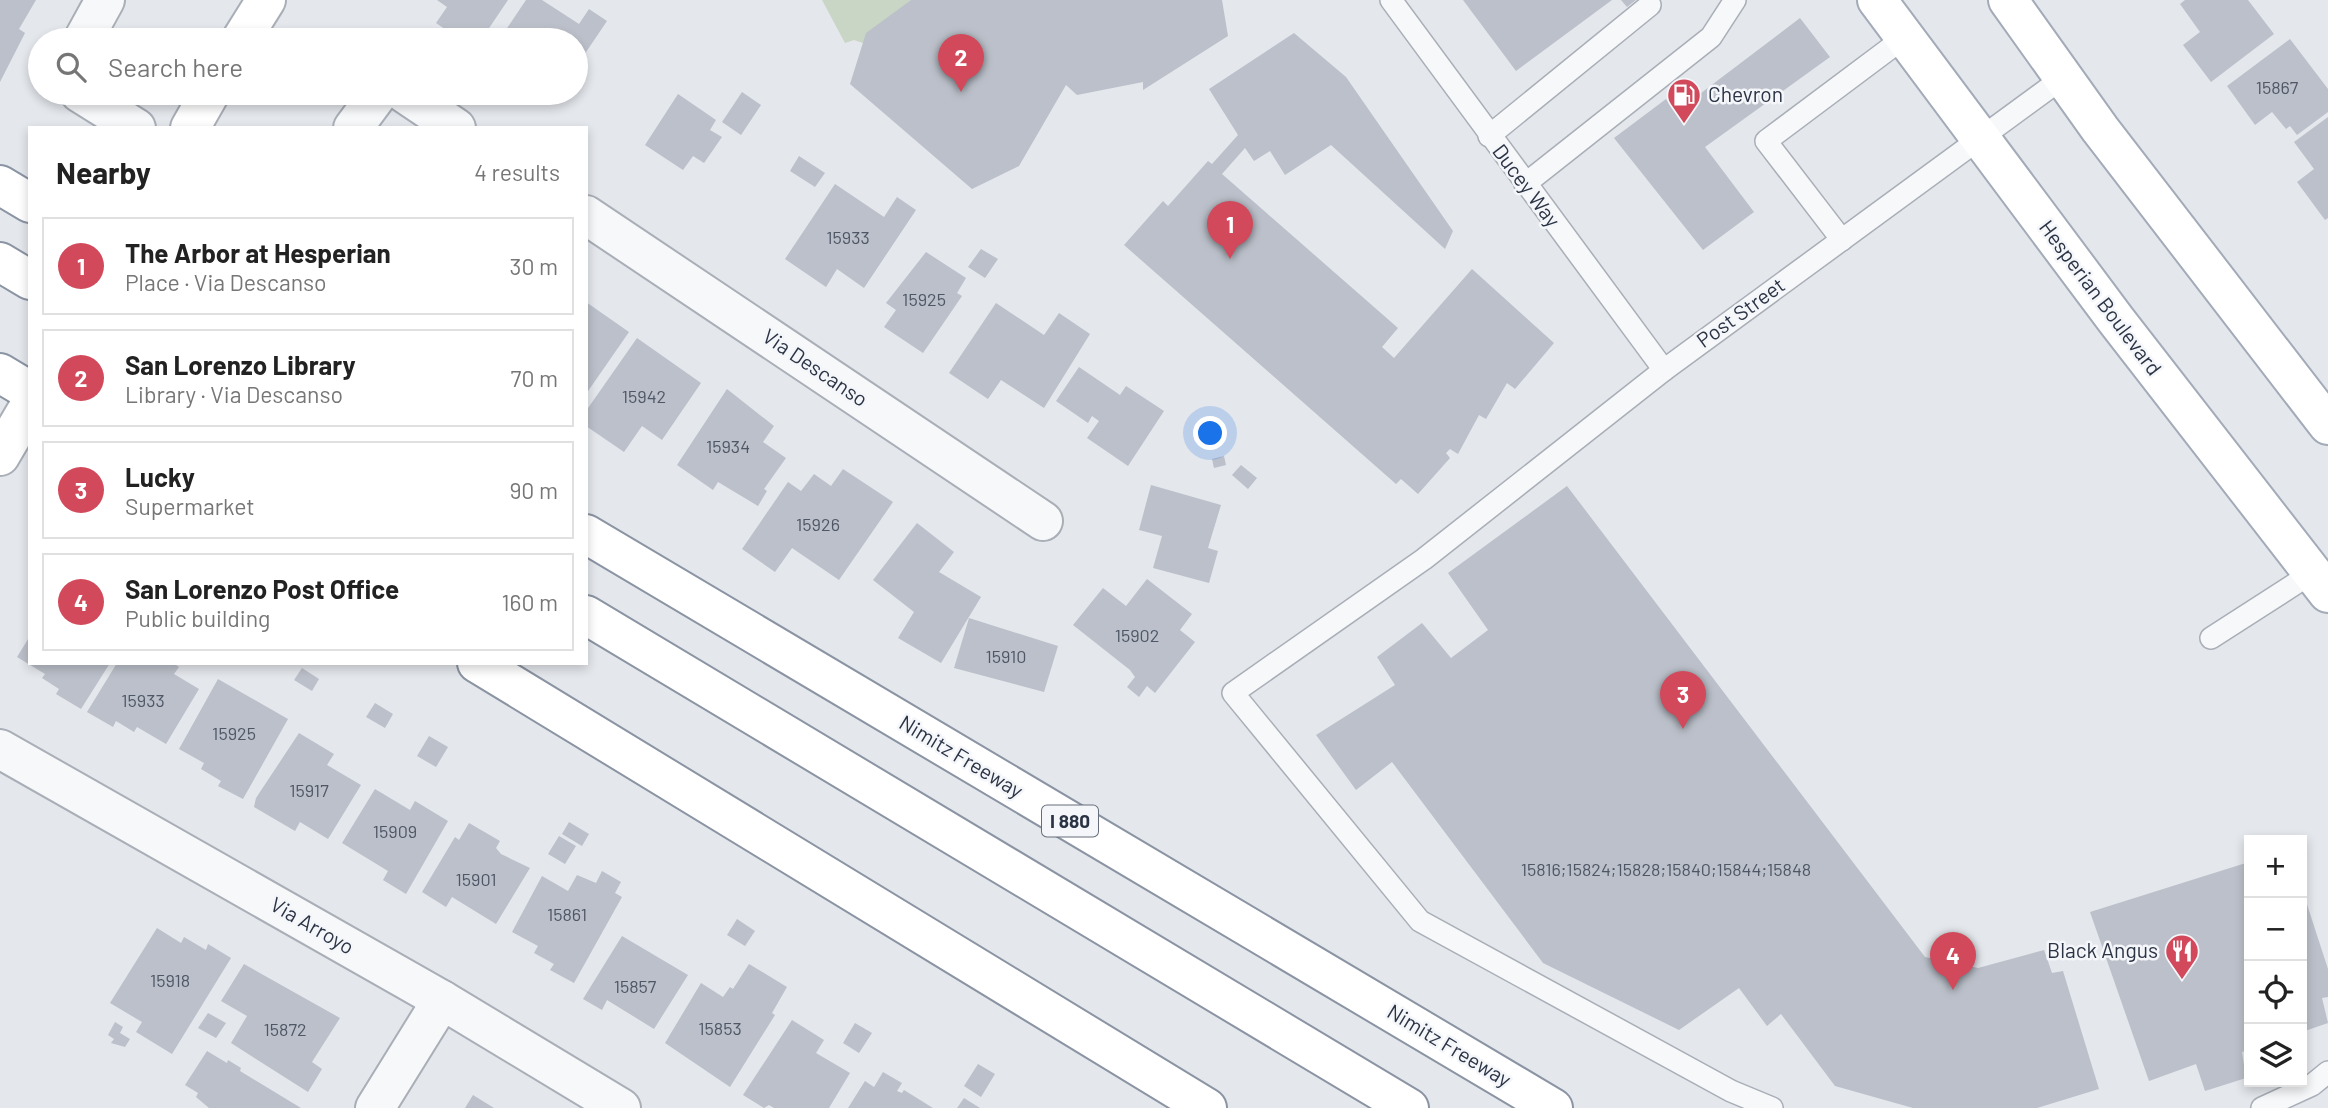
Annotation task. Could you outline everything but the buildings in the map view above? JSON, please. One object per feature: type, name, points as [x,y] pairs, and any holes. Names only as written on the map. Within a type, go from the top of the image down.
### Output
[{"type":"main road","points":[[248,28],[266,0]]},
{"type":"main road","name":"Hesperian Boulevard","points":[[1877,0],[2116,320],[2320,583]]},
{"type":"main road","points":[[2008,0],[2100,129],[2328,425]]},
{"type":"main road","points":[[191,126],[203,105]]},
{"type":"main road","points":[[0,185],[28,202]]},
{"type":"main road","points":[[0,262],[28,279]]},
{"type":"main road","points":[[0,373],[28,390]]},
{"type":"main road","points":[[0,456],[28,408]]},
{"type":"main road","name":"Nimitz Freeway","points":[[588,535],[1553,1108]]},
{"type":"main road","points":[[588,616],[1409,1108]]},
{"type":"main road","points":[[480,665],[1207,1108]]},
{"type":"street","points":[[90,28],[105,0]]},
{"type":"street","points":[[99,105],[133,126]]},
{"type":"street","points":[[354,126],[370,105]]},
{"type":"street","points":[[422,105],[453,126]]},
{"type":"street","name":"Via Descanso","points":[[588,216],[1043,521]]},
{"type":"street","name":"Via Arroyo","points":[[0,748],[442,1000],[621,1108]]},
{"type":"street","points":[[375,1108],[442,1000]]},
{"type":"lane","name":"Ducey Way","points":[[1391,0],[1664,370]]},
{"type":"lane","points":[[1525,184],[1711,37],[1735,0]]},
{"type":"lane","points":[[1489,136],[1650,5]]},
{"type":"lane","points":[[1842,240],[1766,141],[1905,37]]},
{"type":"lane","name":"Post Street","points":[[1772,1108],[1731,1091],[1420,921],[1233,693],[1424,559],[1664,370],[2064,77]]},
{"type":"lane","points":[[2211,638],[2320,583]]},
{"type":"lane","points":[[2262,1108],[2312,1085],[2328,1072]]},
{"type":"green space","points":[[822,0],[911,0],[863,43],[854,40],[845,43]]},
{"type":"place","name":"San Lorenzo Library","points":[[961,92]]},
{"type":"place","name":"Chevron","points":[[1684,125]]},
{"type":"place","name":"The Arbor at Hesperian","points":[[1230,259]]},
{"type":"place","name":"Lucky","points":[[1683,729]]},
{"type":"place","name":"Black Angus","points":[[2182,981]]},
{"type":"place","name":"San Lorenzo Post Office","points":[[1953,990]]}]
